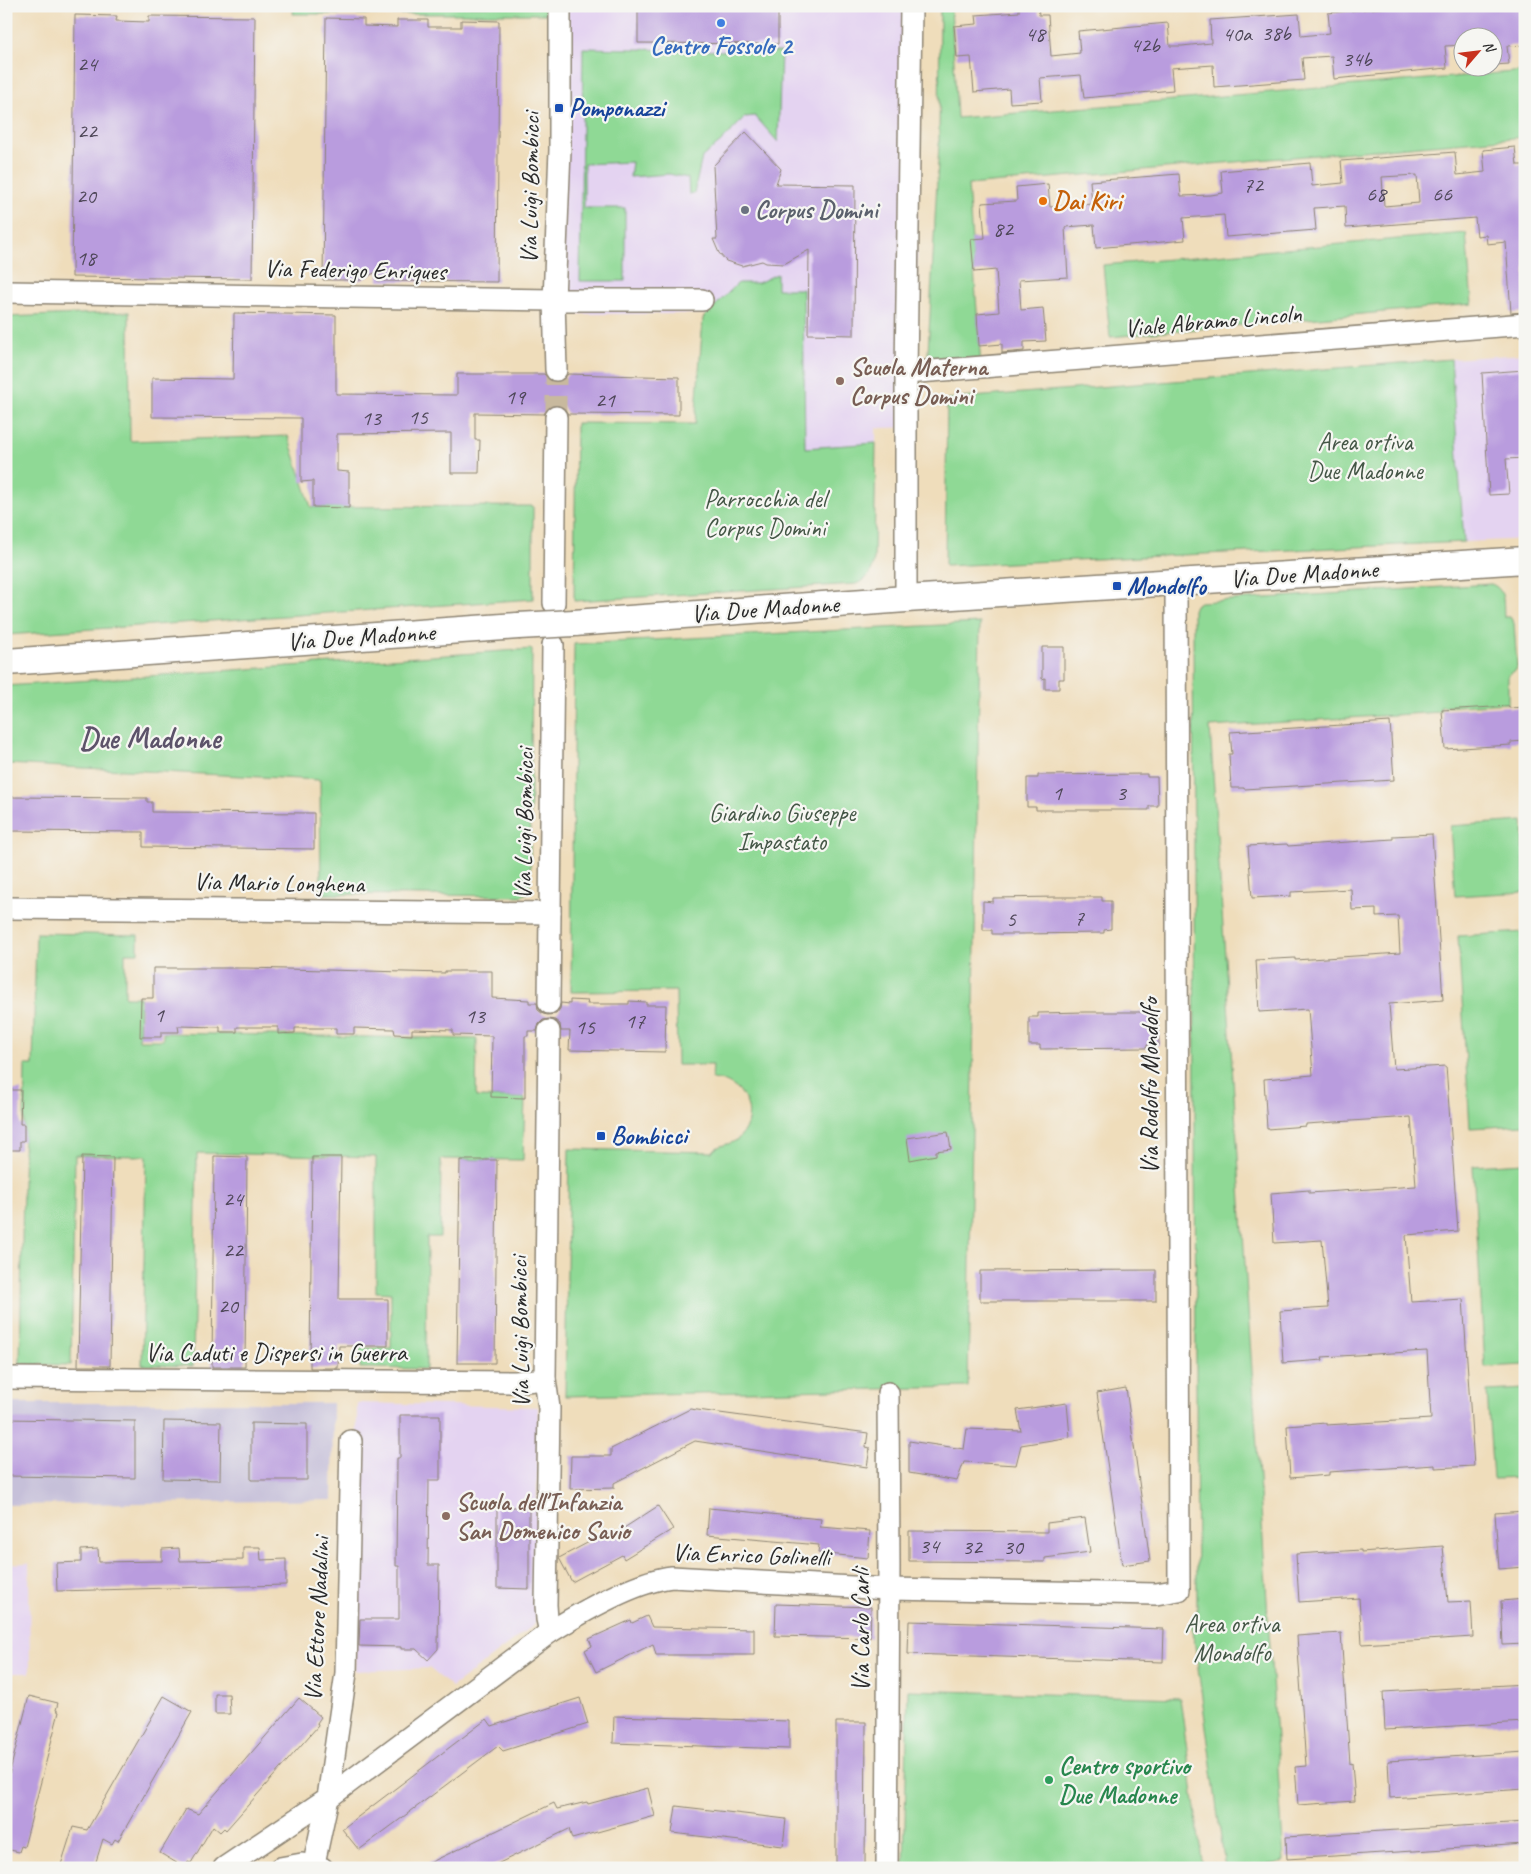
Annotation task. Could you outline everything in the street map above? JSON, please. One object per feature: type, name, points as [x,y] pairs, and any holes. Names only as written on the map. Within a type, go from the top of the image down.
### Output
[{"type":"main road","name":"Via Due Madonne","points":[[6,662],[906,599],[1525,560]]},
{"type":"street","name":"Via Luigi Bombicci","points":[[556,370],[554,300],[560,150],[560,6]]},
{"type":"street","points":[[906,599],[906,373],[911,6]]},
{"type":"street","name":"Via Federigo Enriques","points":[[6,292],[554,300],[702,300]]},
{"type":"street","name":"Viale Abramo Lincoln","points":[[906,373],[1525,324]]},
{"type":"street","points":[[554,603],[556,417]]},
{"type":"street","name":"Via Rodolfo Mondolfo","points":[[1176,582],[1179,1590]]},
{"type":"street","name":"Via Luigi Bombicci","points":[[550,1003],[553,645]]},
{"type":"street","name":"Via Mario Longhena","points":[[6,908],[550,914]]},
{"type":"street","name":"Via Luigi Bombicci","points":[[549,1031],[545,1379],[549,1408],[546,1605],[550,1632]]},
{"type":"street","name":"Via Caduti e Dispersi in Guerra","points":[[6,1378],[516,1382],[545,1379]]},
{"type":"street","name":"Via Carlo Carli","points":[[887,1868],[888,1393]]},
{"type":"street","name":"Via Ettore Nadalini","points":[[328,1798],[346,1673],[351,1441]]},
{"type":"street","name":"Via Enrico Golinelli","points":[[224,1868],[328,1798],[550,1632],[580,1614],[644,1583],[672,1578],[889,1589],[1156,1594],[1179,1590]]},
{"type":"street","points":[[280,1868],[302,1864],[316,1867],[328,1798]]},
{"type":"shaded area","points":[[559,6],[916,6],[918,427],[876,428],[876,443],[805,448],[805,430],[700,433],[707,314],[559,314]]},
{"type":"shaded area","points":[[1525,354],[1525,539],[1464,542],[1451,359]]},
{"type":"shaded area","points":[[6,1403],[333,1403],[332,1500],[6,1505]]},
{"type":"shaded area","name":"Scuola dell'Infanzia San Domenico Savio","points":[[357,1403],[538,1407],[535,1624],[452,1687],[429,1668],[355,1671]]},
{"type":"shaded area","points":[[29,1563],[30,1673],[6,1673],[6,1564]]},
{"type":"green space","points":[[294,6],[560,6],[560,14],[293,14]]},
{"type":"green space","points":[[940,6],[951,6],[957,118],[1454,77],[1504,78],[1504,73],[1525,71],[1525,137],[968,185],[981,367],[927,372],[939,143]]},
{"type":"green space","points":[[583,48],[781,52],[778,142],[755,116],[745,117],[721,142],[702,157],[694,193],[689,194],[688,178],[669,174],[630,177],[632,162],[584,164],[584,208],[625,208],[625,281],[580,281]]},
{"type":"green space","points":[[1466,233],[1472,304],[1110,337],[1103,265]]},
{"type":"green space","name":"Parrocchia del Corpus Domini","points":[[777,274],[777,289],[803,289],[805,448],[876,443],[874,559],[869,574],[864,580],[856,584],[574,601],[576,423],[695,424],[703,318],[738,283],[758,283]]},
{"type":"green space","points":[[129,312],[130,441],[288,436],[311,507],[533,506],[533,599],[6,635],[6,317]]},
{"type":"green space","name":"Area ortiva Due Madonne","points":[[1451,359],[1464,542],[945,566],[947,399]]},
{"type":"green space","name":"Area ortiva Mondolfo","points":[[1491,584],[1496,586],[1501,593],[1504,617],[1510,617],[1514,623],[1517,667],[1516,670],[1508,675],[1508,703],[1440,707],[1440,712],[1210,727],[1284,1861],[1274,1864],[1225,1868],[1192,1623],[1197,1619],[1193,610],[1195,605],[1200,602]]},
{"type":"green space","name":"Giardino Giuseppe Impastato","points":[[980,623],[968,1387],[565,1396],[569,1149],[712,1152],[718,1147],[736,1141],[745,1128],[748,1119],[748,1109],[740,1092],[723,1081],[712,1079],[713,1065],[677,1065],[676,991],[571,992],[574,644]]},
{"type":"green space","points":[[532,649],[530,889],[528,893],[521,896],[321,894],[320,780],[6,764],[6,686]]},
{"type":"green space","points":[[1523,821],[1525,892],[1455,896],[1450,826]]},
{"type":"green space","points":[[1525,932],[1525,1125],[1470,1128],[1458,936]]},
{"type":"green space","points":[[36,933],[138,935],[138,953],[125,953],[125,997],[140,997],[139,1040],[163,1040],[163,1033],[477,1039],[476,1097],[525,1098],[523,1160],[441,1159],[440,1237],[427,1237],[426,1369],[360,1368],[360,1348],[391,1348],[391,1293],[376,1292],[376,1157],[197,1153],[193,1366],[142,1365],[146,1156],[75,1155],[71,1365],[20,1364],[25,1065],[33,1065]]},
{"type":"green space","points":[[1525,1163],[1525,1365],[1485,1367],[1473,1166]]},
{"type":"green space","points":[[1525,1389],[1525,1478],[1493,1479],[1487,1391]]},
{"type":"green space","name":"Centro sportivo Due Madonne","points":[[908,1690],[1180,1698],[1203,1868],[904,1868]]},
{"type":"building","name":"Centro Fossolo 2","points":[[638,6],[778,6],[778,44],[638,43]]},
{"type":"building","points":[[1038,6],[1039,15],[1048,15],[1051,56],[1080,53],[1078,31],[1168,23],[1170,46],[1182,46],[1211,43],[1210,20],[1299,14],[1301,36],[1330,33],[1328,13],[1403,6],[1525,6],[1525,45],[1507,46],[1509,64],[1504,64],[1504,28],[1454,28],[1454,46],[1445,46],[1447,68],[1334,79],[1332,56],[1302,58],[1304,80],[1214,87],[1213,65],[1171,68],[1173,90],[1084,98],[1081,75],[1040,78],[1042,101],[1010,103],[1009,89],[974,92],[971,57],[957,58],[954,26],[977,24],[976,15],[1019,12],[1019,8]]},
{"type":"building","points":[[75,15],[117,16],[116,21],[149,22],[149,16],[255,17],[252,279],[72,277]]},
{"type":"building","points":[[326,18],[364,19],[364,26],[397,27],[397,20],[428,20],[428,27],[461,27],[461,20],[499,21],[497,282],[378,281],[378,271],[361,280],[323,280]]},
{"type":"building","points":[[746,132],[781,169],[776,184],[855,185],[854,335],[808,334],[809,250],[784,264],[762,261],[742,266],[726,261],[719,253],[713,239],[717,239],[713,166]]},
{"type":"building","points":[[1515,147],[1517,165],[1525,165],[1525,312],[1511,313],[1506,242],[1487,244],[1486,235],[1477,236],[1475,218],[1346,228],[1345,206],[1314,208],[1316,230],[1226,237],[1224,215],[1183,218],[1185,240],[1096,248],[1094,225],[1065,227],[1068,277],[1019,280],[1021,310],[1043,308],[1046,341],[1024,342],[1024,351],[1002,353],[1002,344],[979,346],[977,314],[999,312],[996,270],[974,272],[971,239],[985,238],[982,203],[1017,201],[1016,187],[1048,184],[1050,207],[1080,205],[1092,204],[1090,181],[1179,174],[1181,196],[1211,195],[1223,193],[1221,171],[1310,163],[1312,186],[1343,183],[1341,161],[1455,152],[1457,175],[1485,172],[1483,150]],"holes":[[[1417,175],[1419,203],[1384,206],[1382,177]]]},
{"type":"building","points":[[234,313],[336,315],[336,394],[457,395],[457,374],[544,374],[550,381],[556,382],[563,380],[568,374],[679,377],[679,415],[568,414],[563,407],[556,405],[549,406],[544,414],[475,413],[475,440],[480,440],[479,473],[451,473],[451,433],[337,434],[337,471],[349,472],[349,508],[313,507],[313,481],[301,482],[301,418],[152,417],[152,378],[233,379]]},
{"type":"building","points":[[1525,370],[1525,458],[1506,459],[1509,494],[1489,495],[1482,373]]},
{"type":"building","points":[[1042,647],[1064,647],[1064,679],[1059,679],[1059,689],[1045,689],[1045,678],[1042,679]]},
{"type":"building","points":[[1509,706],[1509,708],[1525,707],[1525,741],[1511,742],[1511,745],[1445,749],[1442,710]]},
{"type":"building","points":[[1390,722],[1394,780],[1244,789],[1231,788],[1229,754],[1232,754],[1230,732]]},
{"type":"building","points":[[1147,774],[1147,777],[1157,777],[1158,806],[1149,806],[1149,810],[1036,810],[1036,807],[1027,807],[1027,778],[1038,778],[1038,775]]},
{"type":"building","points":[[6,797],[147,798],[147,802],[152,802],[152,812],[314,813],[314,849],[143,847],[143,832],[6,831]]},
{"type":"building","points":[[1432,834],[1443,1000],[1389,1004],[1394,1069],[1446,1066],[1458,1231],[1406,1235],[1411,1302],[1463,1299],[1474,1466],[1435,1468],[1435,1465],[1329,1472],[1329,1475],[1290,1478],[1287,1426],[1431,1419],[1427,1351],[1322,1357],[1323,1360],[1283,1363],[1280,1311],[1328,1308],[1322,1240],[1274,1243],[1271,1193],[1309,1190],[1309,1193],[1416,1186],[1411,1117],[1306,1124],[1306,1126],[1267,1129],[1264,1079],[1313,1075],[1308,1009],[1259,1012],[1256,960],[1295,958],[1295,960],[1400,953],[1398,916],[1376,917],[1376,909],[1352,910],[1351,889],[1291,892],[1291,896],[1252,898],[1248,846],[1287,844],[1288,846],[1393,839],[1393,836]]},
{"type":"building","points":[[1102,897],[1102,901],[1111,901],[1111,929],[1104,930],[1104,933],[1019,934],[992,934],[992,930],[983,930],[983,901],[993,902],[993,898]]},
{"type":"building","points":[[153,968],[247,968],[445,973],[445,971],[492,971],[492,998],[529,1000],[529,1003],[537,1003],[538,1010],[548,1015],[556,1014],[560,1009],[561,1003],[570,1004],[570,1000],[588,1001],[587,1004],[629,1004],[629,1001],[646,1002],[646,1005],[666,1005],[665,1052],[569,1050],[570,1031],[561,1031],[560,1024],[555,1020],[543,1020],[539,1024],[537,1031],[528,1031],[528,1036],[525,1036],[525,1098],[491,1097],[492,1036],[453,1035],[453,1030],[412,1029],[412,1035],[395,1034],[394,1029],[354,1028],[354,1034],[336,1034],[336,1028],[295,1028],[295,1033],[278,1034],[278,1027],[237,1027],[237,1032],[220,1032],[220,1027],[178,1026],[179,1032],[161,1032],[161,1037],[140,1037],[141,998],[153,998]]},
{"type":"building","points":[[1149,1012],[1149,1016],[1158,1016],[1159,1045],[1147,1045],[1147,1048],[1040,1049],[1040,1045],[1029,1045],[1029,1017],[1038,1017],[1038,1013]]},
{"type":"building","points":[[6,1090],[21,1090],[20,1124],[24,1124],[24,1141],[20,1141],[20,1150],[6,1150]]},
{"type":"building","points":[[948,1132],[951,1149],[936,1151],[936,1155],[910,1160],[907,1138]]},
{"type":"building","points":[[82,1156],[113,1157],[110,1366],[78,1366]]},
{"type":"building","points":[[214,1156],[247,1157],[245,1367],[212,1367]]},
{"type":"building","points":[[312,1157],[341,1157],[339,1299],[388,1299],[388,1346],[339,1346],[338,1368],[310,1368]]},
{"type":"building","points":[[460,1160],[497,1160],[495,1363],[457,1363]]},
{"type":"building","points":[[1156,1270],[1156,1301],[980,1301],[980,1271]]},
{"type":"building","points":[[1126,1388],[1150,1561],[1122,1565],[1097,1393]]},
{"type":"building","points":[[1067,1403],[1070,1437],[1021,1445],[1016,1465],[964,1462],[957,1481],[909,1473],[909,1441],[964,1449],[967,1429],[1021,1431],[1017,1410]]},
{"type":"building","points":[[690,1409],[868,1433],[866,1447],[870,1448],[867,1467],[695,1441],[614,1483],[614,1488],[570,1489],[571,1456],[611,1456],[611,1449]]},
{"type":"building","points":[[400,1415],[440,1415],[440,1480],[429,1480],[428,1565],[439,1565],[438,1649],[428,1660],[416,1649],[359,1646],[360,1619],[399,1619],[399,1566],[396,1566],[397,1458],[400,1458]]},
{"type":"building","points":[[6,1419],[135,1421],[135,1478],[6,1476]]},
{"type":"building","points":[[164,1421],[221,1422],[220,1480],[163,1479]]},
{"type":"building","points":[[251,1423],[307,1424],[307,1480],[251,1480]]},
{"type":"building","points":[[658,1506],[673,1529],[624,1559],[622,1555],[572,1582],[559,1558],[608,1532],[610,1537]]},
{"type":"building","points":[[497,1507],[529,1507],[529,1589],[497,1588]]},
{"type":"building","points":[[709,1508],[821,1519],[820,1527],[870,1531],[868,1558],[818,1553],[819,1545],[707,1535]]},
{"type":"building","points":[[1525,1511],[1525,1567],[1499,1569],[1495,1513]]},
{"type":"building","points":[[1085,1518],[1090,1552],[1045,1558],[1045,1562],[909,1561],[909,1531],[1047,1532],[1047,1523]]},
{"type":"building","points":[[1443,1546],[1448,1602],[1471,1601],[1473,1637],[1362,1644],[1359,1598],[1299,1602],[1296,1554],[1361,1550],[1361,1552]]},
{"type":"building","points":[[243,1547],[260,1547],[261,1560],[286,1559],[286,1585],[57,1591],[56,1563],[81,1562],[81,1550],[98,1549],[99,1562],[162,1561],[162,1549],[179,1548],[180,1561],[243,1560]]},
{"type":"building","points":[[1525,1599],[1525,1644],[1503,1645],[1501,1601]]},
{"type":"building","points":[[776,1604],[871,1607],[870,1638],[775,1636]]},
{"type":"building","points":[[647,1616],[652,1627],[754,1629],[754,1655],[656,1655],[653,1644],[596,1672],[585,1650],[592,1646],[589,1639],[631,1620],[632,1623]]},
{"type":"building","points":[[909,1621],[1164,1629],[1163,1662],[908,1654]]},
{"type":"building","points":[[1341,1633],[1350,1764],[1352,1763],[1355,1801],[1298,1805],[1295,1767],[1306,1766],[1297,1636]]},
{"type":"building","points":[[1525,1684],[1525,1722],[1385,1730],[1383,1692]]},
{"type":"building","points":[[215,1694],[229,1694],[230,1714],[215,1714]]},
{"type":"building","points":[[29,1696],[58,1703],[56,1710],[59,1712],[24,1847],[21,1846],[19,1852],[6,1849],[6,1787]]},
{"type":"building","points":[[164,1696],[192,1712],[118,1841],[115,1839],[112,1844],[103,1839],[94,1868],[60,1868],[73,1827],[87,1830]]},
{"type":"building","points":[[299,1698],[321,1717],[317,1723],[318,1726],[226,1830],[224,1828],[220,1832],[213,1826],[191,1863],[188,1862],[185,1868],[160,1853],[186,1809],[198,1814]]},
{"type":"building","points":[[580,1698],[588,1724],[503,1751],[498,1746],[359,1850],[342,1829],[487,1719],[492,1726]]},
{"type":"building","points":[[614,1716],[789,1721],[789,1749],[613,1743]]},
{"type":"building","points":[[836,1722],[866,1722],[865,1868],[836,1868]]},
{"type":"building","points":[[1525,1752],[1525,1789],[1390,1798],[1388,1761]]},
{"type":"building","points":[[648,1788],[655,1816],[572,1839],[569,1829],[489,1868],[419,1868],[554,1803],[557,1809],[587,1802],[588,1804]]},
{"type":"building","points":[[676,1806],[786,1819],[783,1846],[672,1833]]},
{"type":"building","points":[[1525,1822],[1525,1844],[1287,1859],[1286,1837]]},
{"type":"tunnel","points":[[556,370],[556,417]]},
{"type":"place","name":"Centro Fossolo 2","points":[[721,23]]},
{"type":"place","name":"Pomponazzi","points":[[559,108]]},
{"type":"place","name":"Dai Kiri","points":[[1043,201]]},
{"type":"place","name":"Corpus Domini","points":[[745,210]]},
{"type":"place","name":"Scuola Materna Corpus Domini","points":[[840,381]]},
{"type":"place","name":"Mondolfo","points":[[1117,586]]},
{"type":"place","name":"Bombicci","points":[[601,1136]]},
{"type":"place","name":"Scuola dell'Infanzia San Domenico Savio","points":[[446,1516]]},
{"type":"place","name":"Centro sportivo Due Madonne","points":[[1049,1780]]},
{"type":"district","name":"Due Madonne","points":[[150,738]]}]
